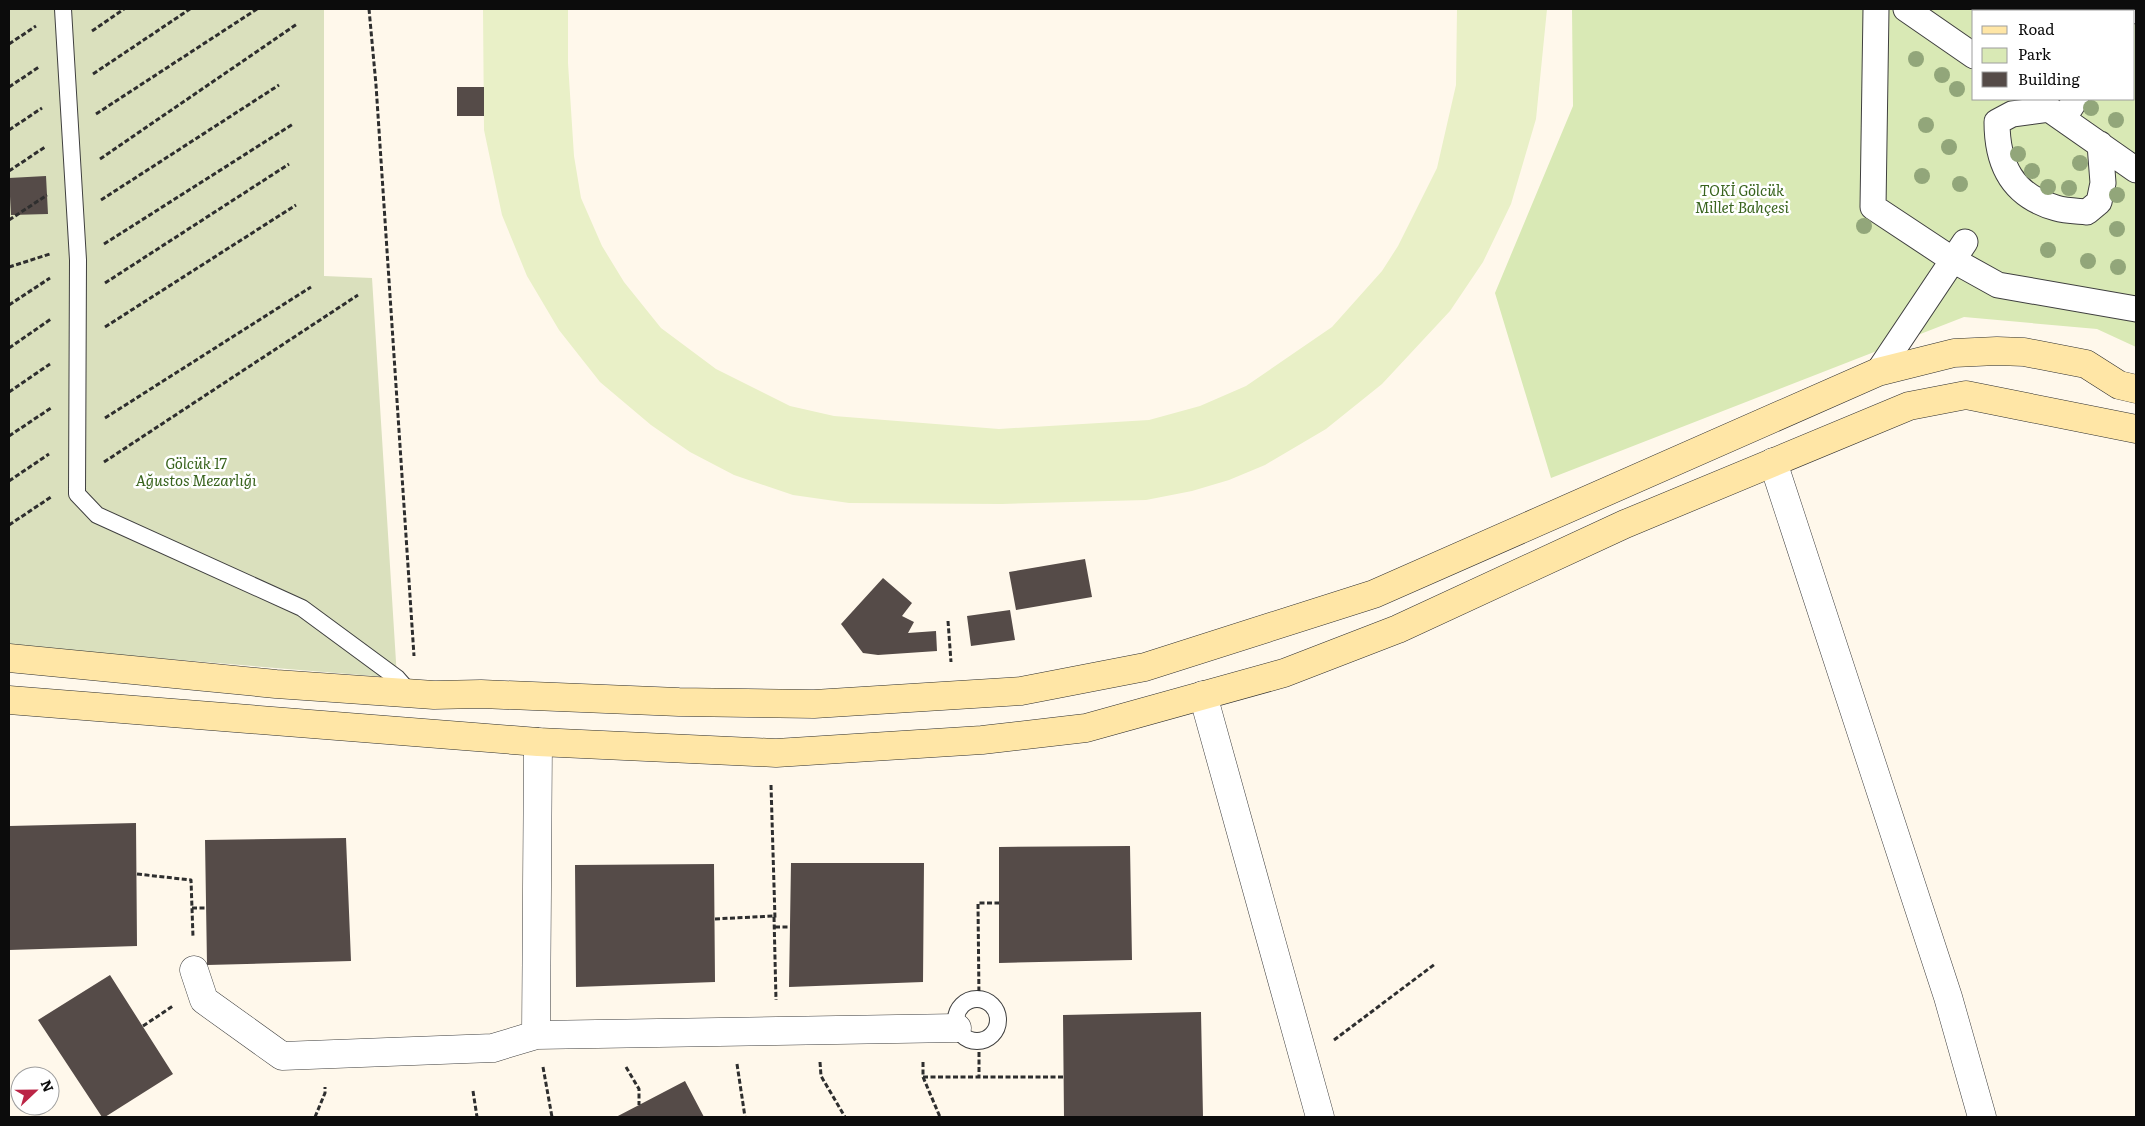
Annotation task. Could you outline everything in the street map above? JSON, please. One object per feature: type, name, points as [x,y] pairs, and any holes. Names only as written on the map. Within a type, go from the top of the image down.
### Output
[{"type":"main road","points":[[9,658],[276,684],[411,694],[481,694],[679,702],[814,704],[1021,691],[1145,667],[1374,594],[1878,372],[1954,353],[2024,352],[2086,364],[2119,386],[2136,389]]},
{"type":"main road","points":[[9,700],[538,742],[776,753],[982,740],[1086,728],[1284,672],[1398,629],[1624,524],[1909,406],[1966,395],[2136,429]]},
{"type":"street","points":[[1876,9],[1873,207],[1959,251],[1998,284],[2136,309]]},
{"type":"street","points":[[1906,9],[1972,55]]},
{"type":"street","points":[[2100,144],[2103,183],[2099,202],[2087,212],[2056,208],[2026,195],[2005,170],[1997,144],[1998,122],[2012,114],[2056,106],[2100,144],[2136,170]]},
{"type":"street","points":[[1878,372],[1959,251]]},
{"type":"street","points":[[1774,462],[1948,997],[1982,1117]]},
{"type":"street","points":[[1202,695],[1320,1117]]},
{"type":"street","points":[[536,1035],[538,742]]},
{"type":"street","points":[[194,970],[204,1000],[282,1056],[493,1048],[536,1035],[777,1030],[968,1034]]},
{"type":"lane","points":[[63,9],[78,253],[77,494],[97,515],[302,608],[397,678],[411,694]]},
{"type":"lane","points":[[979,999],[992,1005],[998,1018],[998,1025],[991,1036],[968,1034],[957,1013],[966,1002],[979,999]]},
{"type":"path","points":[[65,49],[124,9]]},
{"type":"path","points":[[9,130],[190,9]]},
{"type":"path","points":[[9,171],[257,9]]},
{"type":"path","points":[[369,9],[376,85],[414,662]]},
{"type":"path","points":[[9,220],[297,24]]},
{"type":"path","points":[[75,217],[279,85]]},
{"type":"path","points":[[9,305],[78,253],[293,124]]},
{"type":"path","points":[[9,348],[289,164]]},
{"type":"path","points":[[9,392],[78,344],[296,206]]},
{"type":"path","points":[[9,267],[78,253]]},
{"type":"path","points":[[9,481],[311,287]]},
{"type":"path","points":[[9,525],[358,294]]},
{"type":"path","points":[[9,436],[78,389]]},
{"type":"path","points":[[948,621],[951,665]]},
{"type":"path","points":[[771,777],[777,1030]]},
{"type":"path","points":[[137,874],[191,880],[194,970]]},
{"type":"path","points":[[979,999],[978,903],[999,904]]},
{"type":"path","points":[[192,908],[206,908]]},
{"type":"path","points":[[715,918],[774,916],[775,922]]},
{"type":"path","points":[[775,927],[790,927]]},
{"type":"path","points":[[1332,1041],[1435,964]]},
{"type":"path","points":[[736,1031],[737,1075],[745,1117]]},
{"type":"path","points":[[968,1034],[979,1077]]},
{"type":"path","points":[[536,1035],[552,1117]]},
{"type":"path","points":[[821,1076],[845,1117]]},
{"type":"path","points":[[940,1117],[923,1077],[1064,1077]]},
{"type":"path","points":[[473,1090],[477,1117]]},
{"type":"path","points":[[315,1117],[325,1093]]},
{"type":"green space","name":"Gölcük 17 Ağustos Mezarlığı","points":[[9,9],[324,9],[324,276],[372,278],[397,678],[9,646]]},
{"type":"green space","points":[[483,9],[568,9],[568,63],[574,156],[581,198],[602,246],[624,282],[661,328],[716,369],[790,406],[834,416],[999,429],[1149,420],[1200,406],[1246,386],[1332,327],[1382,271],[1398,246],[1437,168],[1456,85],[1457,9],[1547,9],[1536,119],[1511,204],[1483,262],[1450,311],[1382,384],[1326,429],[1265,465],[1229,480],[1192,491],[1146,500],[1002,504],[849,503],[793,495],[734,475],[690,452],[651,425],[600,382],[559,330],[527,276],[502,215],[484,130]]},
{"type":"green space","name":"TOKİ Gölcük Millet Bahçesi","points":[[1572,9],[2136,9],[2136,347],[2097,329],[1964,317],[1551,478],[1495,293],[1573,106]]},
{"type":"building","points":[[457,87],[484,87],[484,116],[457,116]]},
{"type":"building","points":[[46,176],[48,214],[11,215],[9,178]]},
{"type":"building","points":[[1085,559],[1092,597],[1016,610],[1009,572]]},
{"type":"building","points":[[883,578],[912,603],[902,616],[914,622],[908,633],[936,631],[937,651],[878,655],[863,653],[841,624]]},
{"type":"building","points":[[1010,610],[1015,640],[971,646],[967,616]]},
{"type":"building","points":[[136,823],[137,946],[9,950],[9,826]]},
{"type":"building","points":[[346,838],[351,961],[207,965],[205,840]]},
{"type":"building","points":[[1130,846],[1132,960],[999,963],[999,847]]},
{"type":"building","points":[[791,863],[924,863],[923,982],[789,987]]},
{"type":"building","points":[[714,864],[715,982],[576,987],[575,865]]},
{"type":"building","points":[[110,975],[173,1074],[105,1117],[102,1117],[38,1020]]},
{"type":"building","points":[[1201,1012],[1203,1117],[1064,1117],[1063,1015]]},
{"type":"building","points":[[685,1081],[704,1117],[616,1117]]}]
